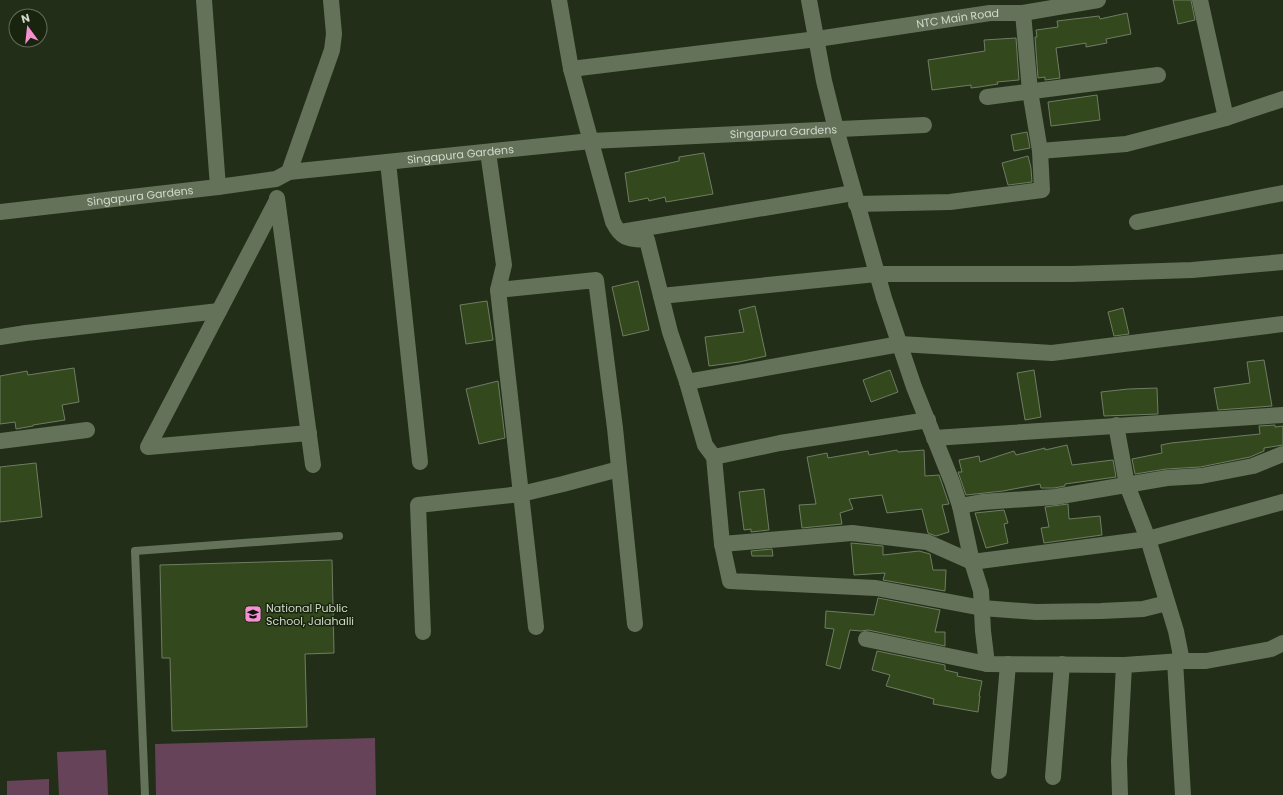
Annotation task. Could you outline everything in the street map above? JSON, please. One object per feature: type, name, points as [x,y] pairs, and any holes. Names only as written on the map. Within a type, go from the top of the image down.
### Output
[{"type":"street","points":[[204,0],[218,187]]},
{"type":"street","points":[[309,433],[148,447],[277,200],[283,175],[332,50],[334,34],[331,0]]},
{"type":"street","points":[[559,0],[571,69],[613,222],[618,232],[628,239],[647,240],[670,332],[687,382],[705,445],[714,457],[722,544],[730,580],[876,588],[982,608],[1036,612],[1143,609],[1168,603]]},
{"type":"street","points":[[809,0],[824,81],[876,274],[934,438],[960,506],[972,562],[981,591],[983,630],[987,664]]},
{"type":"street","name":"NTC Main Road","points":[[571,69],[817,39],[990,6],[1023,13],[1098,0]]},
{"type":"street","points":[[1200,0],[1226,118]]},
{"type":"street","points":[[618,232],[855,198],[950,202],[1042,190],[1040,151],[1030,91],[1023,13]]},
{"type":"street","points":[[987,97],[1158,75]]},
{"type":"street","points":[[1040,151],[1126,144],[1226,118],[1283,99]]},
{"type":"street","name":"Singapura Gardens","points":[[0,212],[218,187],[283,175],[388,162],[591,141],[924,125]]},
{"type":"street","points":[[488,152],[504,265],[498,290],[536,627]]},
{"type":"street","points":[[388,162],[420,462]]},
{"type":"street","points":[[1137,222],[1283,193]]},
{"type":"street","points":[[277,200],[313,465]]},
{"type":"street","points":[[661,296],[876,274],[1072,274],[1192,270],[1283,262]]},
{"type":"street","points":[[498,290],[596,280],[619,469],[635,624]]},
{"type":"street","points":[[0,337],[219,311]]},
{"type":"street","points":[[687,382],[900,344],[1052,353],[1283,324]]},
{"type":"street","points":[[934,438],[1283,415]]},
{"type":"street","points":[[714,457],[780,443],[928,420]]},
{"type":"street","points":[[1116,426],[1127,485],[1148,539],[1176,630],[1179,661],[1183,795]]},
{"type":"street","points":[[0,441],[87,430]]},
{"type":"street","points":[[960,506],[982,502],[1055,497],[1167,478],[1201,476],[1253,466],[1283,454]]},
{"type":"street","points":[[423,632],[418,505],[521,494],[619,469]]},
{"type":"street","points":[[722,544],[852,534],[927,542],[972,562],[1148,539],[1283,502]]},
{"type":"street","points":[[866,639],[987,664],[1124,665],[1179,661],[1206,661],[1271,649],[1283,644]]},
{"type":"street","points":[[999,771],[1008,664]]},
{"type":"street","points":[[1053,777],[1062,664]]},
{"type":"street","points":[[1120,795],[1119,761],[1124,665]]},
{"type":"lane","points":[[145,795],[135,551],[339,536]]},
{"type":"shaded area","points":[[375,738],[376,795],[156,795],[155,744]]},
{"type":"shaded area","points":[[106,750],[108,795],[59,795],[57,752]]},
{"type":"shaded area","points":[[49,779],[49,795],[7,795],[7,781]]},
{"type":"building","points":[[1173,0],[1191,0],[1195,20],[1178,24]]},
{"type":"building","points":[[1127,13],[1131,34],[1106,39],[1107,43],[1086,47],[1086,43],[1056,48],[1060,78],[1045,80],[1045,77],[1038,78],[1035,37],[1037,37],[1036,30],[1058,27],[1057,21],[1099,16],[1100,19]]},
{"type":"building","points":[[1016,38],[1019,80],[997,82],[998,84],[971,88],[971,85],[932,90],[928,60],[985,51],[984,40]]},
{"type":"building","points":[[1097,95],[1100,120],[1051,126],[1048,102]]},
{"type":"building","points":[[1027,132],[1030,148],[1014,151],[1011,135]]},
{"type":"building","points":[[704,153],[713,194],[666,202],[665,197],[649,201],[648,198],[629,202],[625,173],[679,161],[679,157]]},
{"type":"building","points":[[1028,156],[1032,182],[1008,185],[1002,163]]},
{"type":"building","points":[[638,281],[649,330],[623,336],[612,287]]},
{"type":"building","points":[[487,301],[493,340],[466,344],[460,305]]},
{"type":"building","points":[[755,306],[766,356],[739,362],[709,366],[705,337],[744,332],[739,310]]},
{"type":"building","points":[[1123,308],[1129,334],[1114,336],[1108,312]]},
{"type":"building","points":[[1264,360],[1272,406],[1218,410],[1214,388],[1250,383],[1247,362]]},
{"type":"building","points":[[74,368],[79,402],[62,405],[65,420],[16,429],[15,422],[0,424],[0,376],[27,371],[28,375]]},
{"type":"building","points":[[890,370],[898,392],[871,402],[863,380]]},
{"type":"building","points":[[1034,370],[1041,417],[1025,420],[1017,373]]},
{"type":"building","points":[[498,381],[505,438],[479,444],[466,389]]},
{"type":"building","points":[[1157,388],[1158,414],[1104,416],[1101,392]]},
{"type":"building","points":[[1275,425],[1275,427],[1283,426],[1283,445],[1264,448],[1264,451],[1250,457],[1200,467],[1166,469],[1135,474],[1132,459],[1162,453],[1161,445],[1260,434],[1259,426]]},
{"type":"building","points":[[1067,445],[1072,465],[1113,460],[1116,477],[1065,484],[1065,486],[1054,488],[1041,488],[1040,484],[1003,491],[966,495],[958,472],[962,472],[959,460],[979,456],[980,462],[1014,451],[1016,455],[1045,448],[1045,450]]},
{"type":"building","points":[[897,450],[898,452],[924,450],[925,476],[939,475],[949,504],[942,505],[949,532],[936,536],[928,533],[922,509],[887,513],[882,495],[849,499],[853,509],[840,513],[842,524],[802,528],[799,505],[816,504],[807,457],[827,453],[828,458],[868,451],[869,455]]},
{"type":"building","points":[[36,463],[42,517],[0,522],[0,467]]},
{"type":"building","points":[[764,489],[769,530],[751,532],[751,529],[744,530],[739,492]]},
{"type":"building","points":[[1068,504],[1069,519],[1100,516],[1102,535],[1044,543],[1041,528],[1049,527],[1045,507]]},
{"type":"building","points":[[1004,510],[1008,523],[1004,524],[1008,543],[986,548],[975,513]]},
{"type":"building","points":[[851,543],[883,546],[883,555],[919,551],[930,554],[933,570],[946,570],[945,591],[883,580],[885,573],[854,575]]},
{"type":"building","points":[[772,549],[773,556],[752,556],[751,551]]},
{"type":"building","points":[[332,560],[334,653],[305,654],[307,727],[172,731],[170,658],[162,658],[160,565]]},
{"type":"building","points":[[878,598],[940,610],[935,632],[945,632],[945,646],[868,630],[850,630],[840,669],[826,665],[834,629],[825,628],[826,611],[874,615]]},
{"type":"building","points":[[877,651],[945,665],[945,670],[958,673],[957,676],[982,681],[978,712],[933,704],[934,699],[886,686],[890,675],[872,670]]},
{"type":"place","name":"National Public School, Jalahalli","points":[[253,614]]}]
